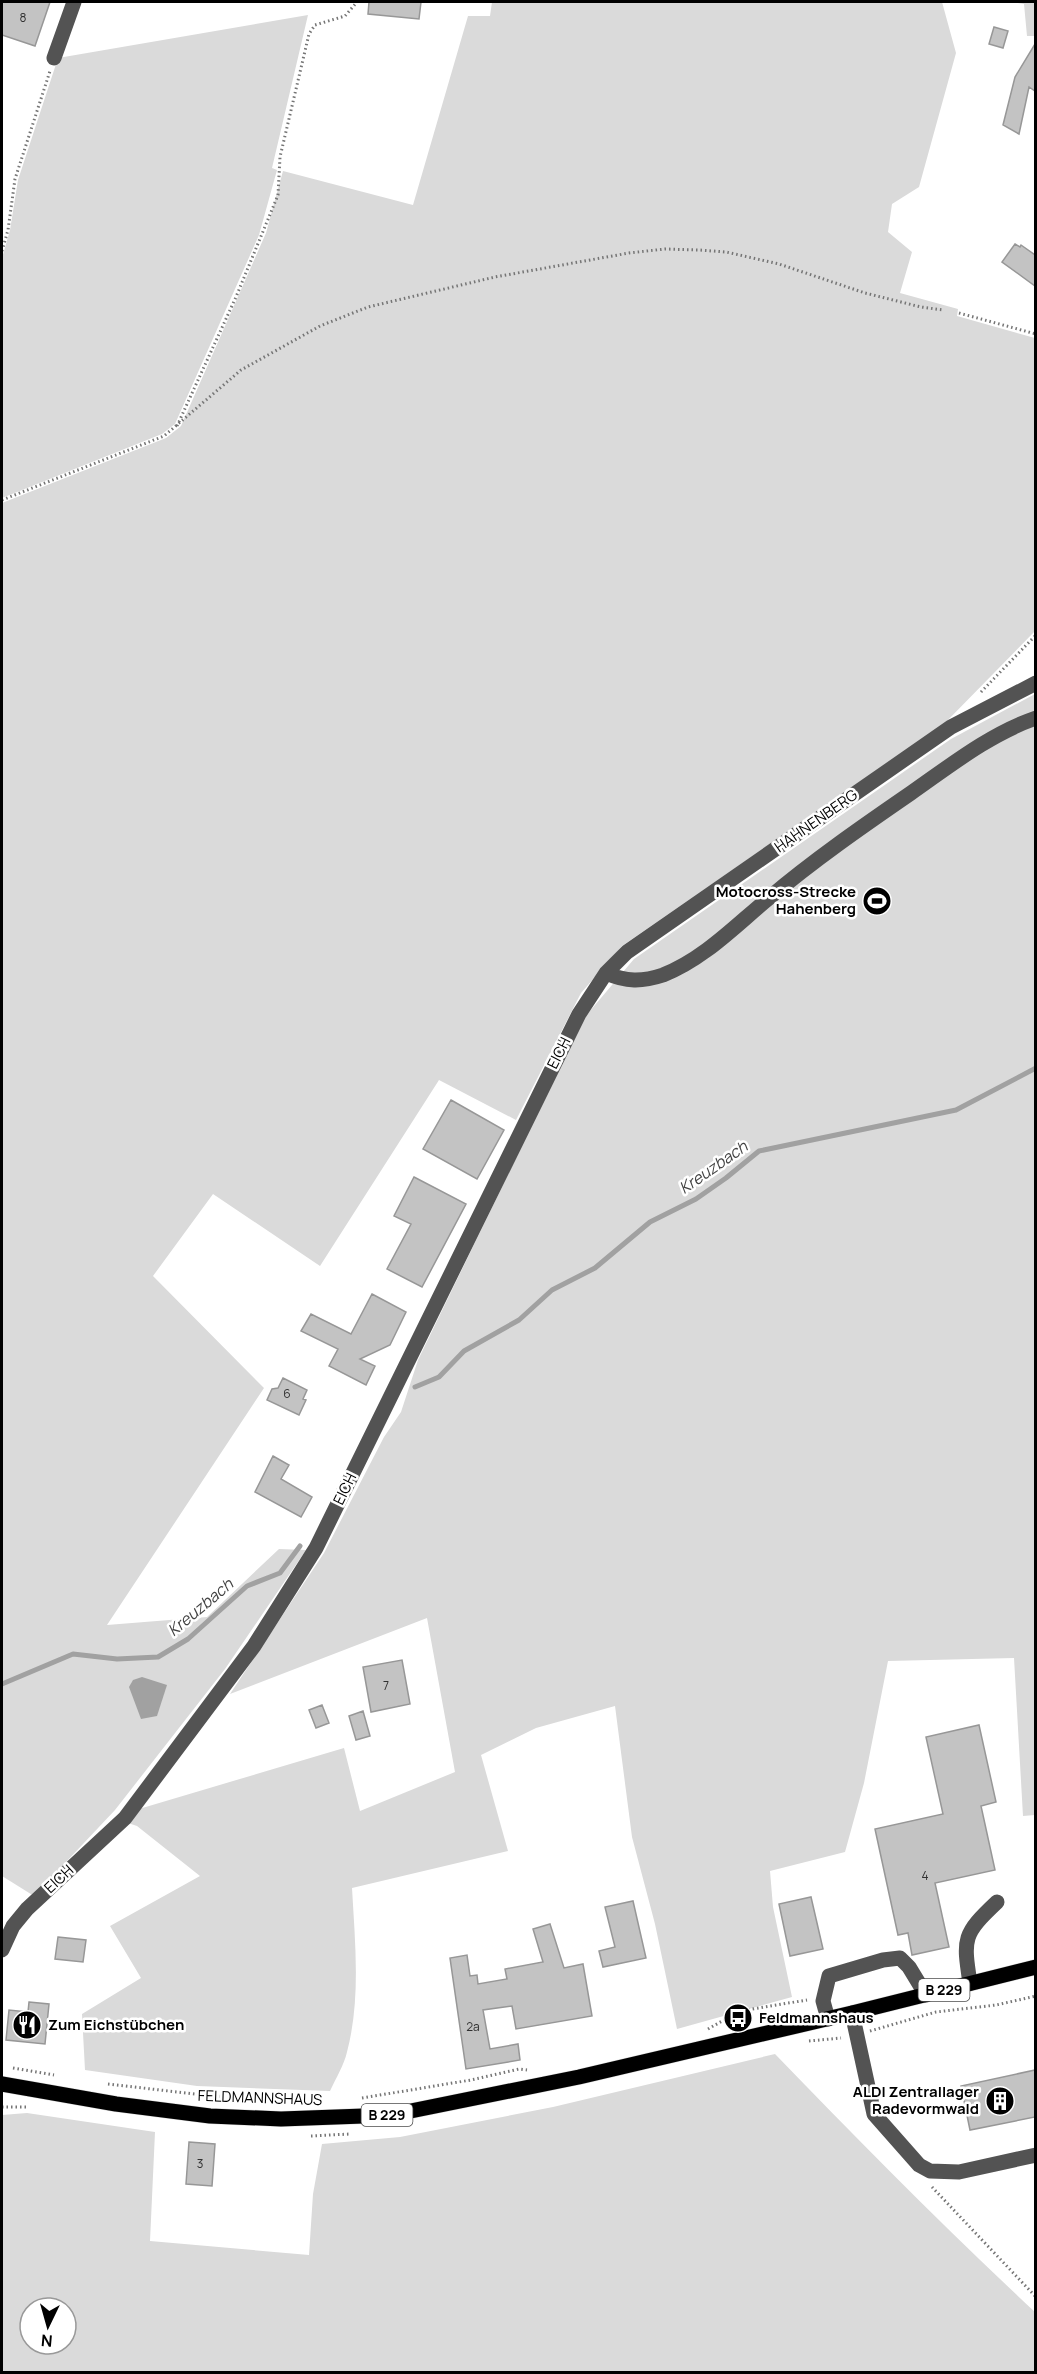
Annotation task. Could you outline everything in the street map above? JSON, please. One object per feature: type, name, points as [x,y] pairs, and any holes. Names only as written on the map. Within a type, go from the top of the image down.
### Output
[{"type":"main road","name":"FELDMANNSHAUS","points":[[2,2084],[116,2104],[210,2116],[281,2119],[391,2115],[558,2082],[828,2019],[1035,1967]]},
{"type":"street","points":[[54,57],[74,2]]},
{"type":"street","name":"HAHNENBERG","points":[[606,973],[627,952],[951,727],[1035,683]]},
{"type":"street","points":[[606,973],[621,980],[639,981],[664,974],[711,947],[770,896],[870,822],[979,745],[1015,725],[1035,718]]},
{"type":"street","name":"EICH","points":[[2,1950],[13,1926],[27,1909],[125,1818],[254,1646],[288,1593],[321,1537],[579,1014],[606,973]]},
{"type":"street","points":[[970,1983],[966,1956],[968,1935],[979,1919],[997,1902]]},
{"type":"street","points":[[828,2019],[823,2001],[829,1976],[883,1960],[900,1958],[909,1967],[926,1995]]},
{"type":"street","points":[[852,2013],[874,2114],[919,2165],[930,2170],[959,2172],[1035,2155]]},
{"type":"path","points":[[176,428],[236,297],[278,195],[280,157],[309,34],[315,24],[345,16],[357,2]]},
{"type":"path","points":[[2,251],[8,230],[15,179],[54,57]]},
{"type":"path","points":[[2,500],[164,436],[241,370],[320,326],[368,307],[495,277],[629,253],[665,249],[726,252],[779,264],[865,292],[921,307],[943,310]]},
{"type":"path","points":[[959,313],[1035,334]]},
{"type":"path","points":[[977,697],[1035,635]]},
{"type":"path","points":[[703,2032],[740,2011],[798,2000],[823,2001]]},
{"type":"path","points":[[11,2067],[62,2076]]},
{"type":"path","points":[[353,2098],[413,2090],[519,2069],[536,2071]]},
{"type":"path","points":[[108,2084],[212,2097],[320,2100]]},
{"type":"path","points":[[919,2165],[931,2187],[1035,2297]]},
{"type":"shaded area","points":[[492,2],[942,2],[956,53],[919,187],[892,204],[888,232],[912,252],[900,293],[958,309],[957,316],[1035,338],[1035,631],[945,723],[622,946],[581,993],[516,1120],[439,1080],[320,1266],[213,1194],[153,1276],[264,1388],[107,1625],[207,1617],[279,1549],[306,1550],[225,1669],[115,1810],[34,1896],[2,1876],[2,503],[166,438],[181,426],[266,233],[283,171],[413,205],[468,16],[490,16]]},
{"type":"shaded area","points":[[1011,2],[1035,2],[1035,36],[1027,36],[1024,4]]},
{"type":"shaded area","points":[[308,15],[272,168],[277,170],[259,235],[175,424],[162,434],[2,498],[2,258],[10,230],[18,180],[58,58]]},
{"type":"shaded area","points":[[1035,694],[1035,1815],[1023,1816],[1014,1658],[888,1661],[864,1783],[845,1852],[770,1871],[773,1907],[792,1997],[677,2029],[655,1924],[632,1837],[615,1706],[536,1728],[481,1755],[508,1851],[352,1888],[356,1970],[354,2012],[346,2057],[330,2091],[197,2086],[85,2070],[82,2014],[141,1978],[110,1926],[200,1876],[137,1826],[128,1823],[139,1809],[344,1748],[360,1811],[455,1772],[427,1618],[230,1694],[324,1553],[384,1437],[401,1412],[418,1360],[584,1018],[634,959],[951,739]]},
{"type":"shaded area","points":[[142,1677],[167,1685],[157,1716],[141,1719],[129,1687],[133,1680]]},
{"type":"shaded area","points":[[775,2054],[903,2185],[1035,2312],[1035,2372],[2,2372],[2,2115],[27,2113],[155,2132],[150,2241],[309,2255],[313,2194],[322,2144],[400,2137],[553,2107]]},
{"type":"building","points":[[2,2],[50,2],[35,46],[2,35]]},
{"type":"building","points":[[369,2],[421,2],[419,19],[368,14]]},
{"type":"building","points":[[994,27],[1008,31],[1003,48],[989,44]]},
{"type":"building","points":[[1035,44],[1035,91],[1029,87],[1019,134],[1003,125],[1015,77]]},
{"type":"building","points":[[1015,244],[1020,247],[1021,245],[1035,255],[1035,286],[1002,262]]},
{"type":"building","points":[[451,1100],[504,1130],[477,1179],[423,1149]]},
{"type":"building","points":[[414,1177],[466,1204],[422,1287],[387,1269],[411,1224],[394,1216]]},
{"type":"building","points":[[372,1294],[406,1312],[390,1345],[360,1359],[375,1366],[366,1385],[329,1366],[338,1349],[301,1331],[311,1314],[351,1334]]},
{"type":"building","points":[[283,1378],[307,1390],[303,1399],[306,1400],[299,1415],[267,1400],[272,1389],[278,1388]]},
{"type":"building","points":[[273,1456],[289,1465],[281,1479],[312,1497],[301,1517],[255,1492]]},
{"type":"building","points":[[402,1660],[410,1704],[371,1712],[363,1667]]},
{"type":"building","points":[[322,1705],[329,1723],[316,1728],[309,1710]]},
{"type":"building","points":[[363,1711],[370,1736],[356,1740],[349,1716]]},
{"type":"building","points":[[979,1725],[996,1802],[981,1806],[995,1870],[935,1883],[949,1947],[912,1955],[908,1933],[898,1935],[875,1829],[943,1814],[926,1737]]},
{"type":"building","points":[[811,1897],[823,1949],[790,1956],[779,1904]]},
{"type":"building","points":[[633,1901],[646,1958],[603,1967],[599,1951],[615,1947],[605,1907]]},
{"type":"building","points":[[550,1924],[564,1968],[583,1964],[592,2016],[516,2029],[512,2006],[483,2010],[490,2049],[518,2044],[520,2060],[466,2069],[450,1958],[467,1955],[470,1976],[477,1975],[478,1984],[507,1979],[505,1969],[543,1962],[533,1929]]},
{"type":"building","points":[[58,1937],[86,1940],[83,1962],[55,1959]]},
{"type":"building","points":[[29,2002],[49,2004],[45,2044],[6,2040],[9,2010],[28,2012]]},
{"type":"building","name":"ALDI Zentrallager Radevormwald","points":[[1035,2070],[1035,2117],[970,2130],[961,2086]]},
{"type":"building","points":[[189,2142],[215,2144],[212,2186],[186,2184]]},
{"type":"waterway","name":"Kreuzbach","points":[[415,1387],[439,1377],[464,1351],[519,1320],[552,1290],[595,1268],[650,1222],[696,1199],[759,1151],[956,1110],[1036,1068]]},
{"type":"waterway","name":"Kreuzbach","points":[[2,1684],[73,1654],[117,1659],[158,1657],[188,1639],[247,1586],[280,1573],[300,1546]]},
{"type":"place","name":"Motocross-Strecke Hahenberg","points":[[877,901]]},
{"type":"place","name":"Feldmannshaus","points":[[738,2018]]},
{"type":"place","name":"Zum Eichstübchen","points":[[27,2025]]},
{"type":"place","name":"ALDI Zentrallager Radevormwald","points":[[1000,2101]]}]
